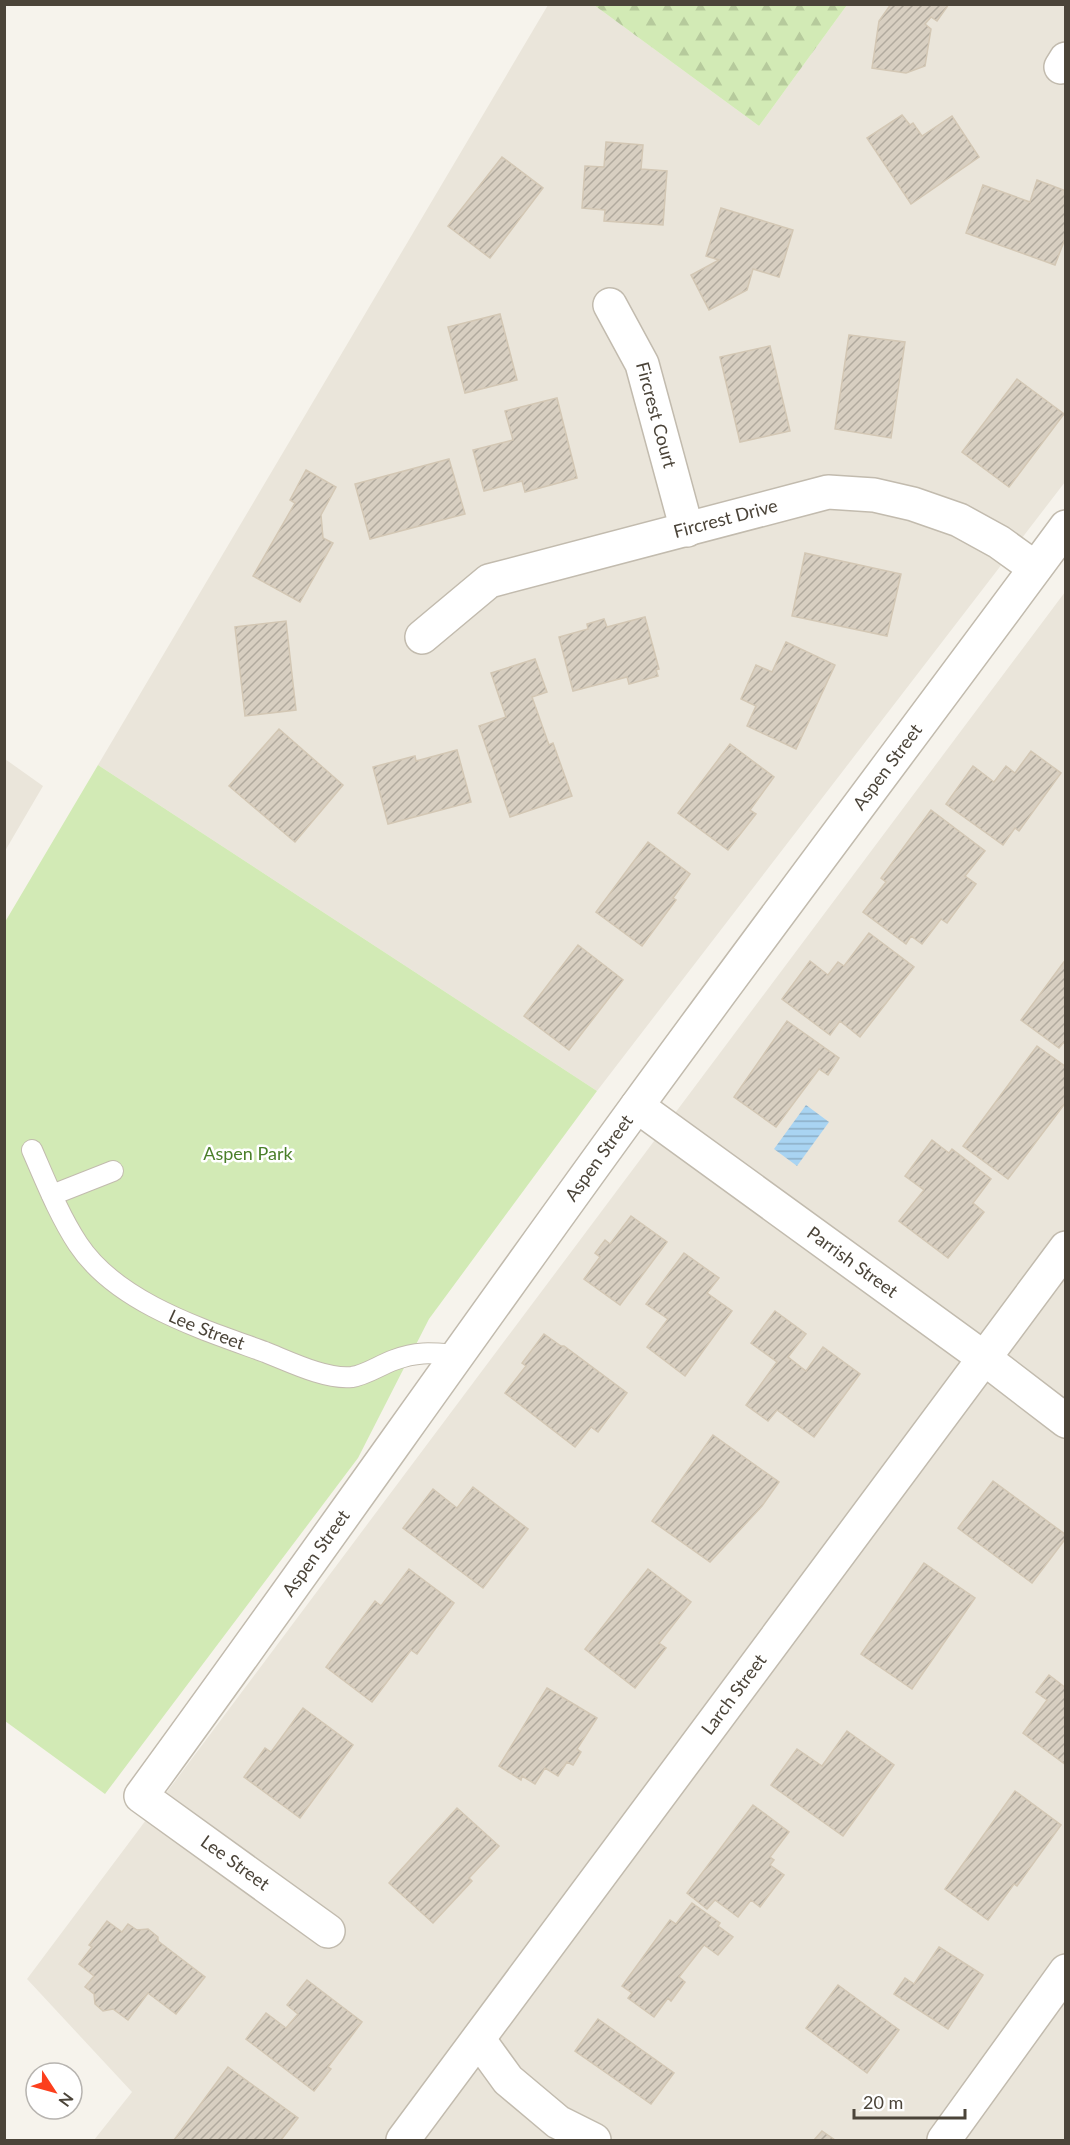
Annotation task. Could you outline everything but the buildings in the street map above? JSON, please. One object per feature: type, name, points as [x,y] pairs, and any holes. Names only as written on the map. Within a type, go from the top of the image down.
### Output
[{"type":"street","name":"Fircrest Court","points":[[610,304],[642,364],[687,530]]},
{"type":"street","name":"Fircrest Drive","points":[[422,638],[489,581],[828,492],[874,495],[913,504],[958,520],[999,542],[1035,568]]},
{"type":"street","name":"Aspen Street","points":[[141,1796],[398,1442],[456,1355],[637,1106],[1065,527]]},
{"type":"street","name":"Parrish Street","points":[[637,1106],[984,1358],[1065,1421]]},
{"type":"street","name":"Larch Street","points":[[403,2140],[1065,1248]]},
{"type":"street","name":"Lee Street","points":[[141,1796],[328,1931]]},
{"type":"street","points":[[944,2140],[1065,1971]]},
{"type":"street","points":[[479,2040],[508,2080],[558,2121],[594,2140]]},
{"type":"lane","name":"Lee Street","points":[[32,1150],[70,1232],[96,1266],[117,1284],[169,1315],[333,1376],[352,1377],[395,1359],[421,1352],[456,1355]]},
{"type":"lane","points":[[52,1195],[113,1171]]},
{"type":"shaded area","points":[[548,5],[594,5],[759,126],[847,5],[1065,5],[1065,482],[597,1091],[98,765]]},
{"type":"shaded area","points":[[1065,592],[1065,2140],[94,2140],[132,2092],[27,1979]]},
{"type":"shaded area","points":[[5,759],[43,786],[5,851]]},
{"type":"green space","points":[[594,5],[847,5],[759,126]]},
{"type":"green space","name":"Aspen Park","points":[[98,765],[597,1091],[429,1319],[358,1458],[105,1794],[5,1721],[5,922]]},
{"type":"water","points":[[806,1105],[829,1122],[797,1166],[774,1149]]}]
